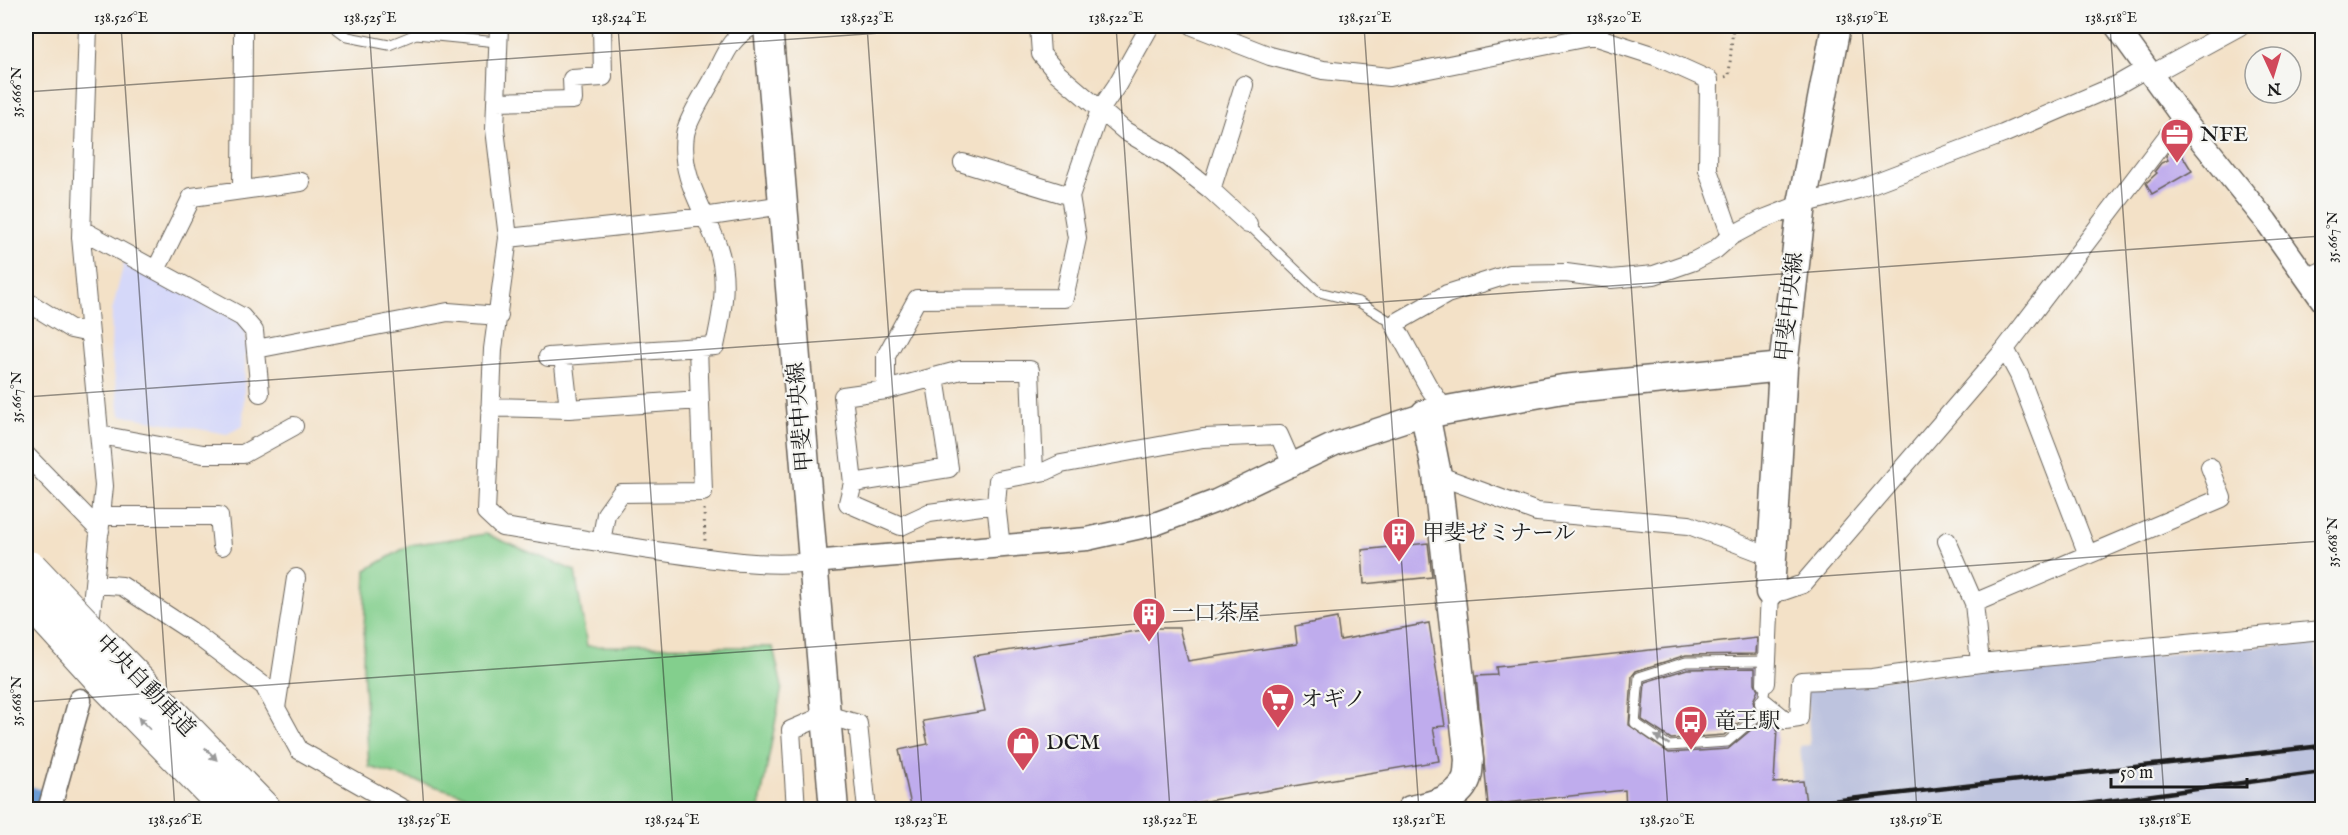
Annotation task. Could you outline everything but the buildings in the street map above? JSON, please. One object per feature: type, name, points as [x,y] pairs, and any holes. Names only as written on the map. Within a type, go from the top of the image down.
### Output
[{"type":"highway","name":"中央自動車道","points":[[27,576],[97,676],[229,810]]},
{"type":"highway","name":"中央自動車道","points":[[97,676],[265,810]]},
{"type":"main road","name":"甲斐中央線","points":[[768,26],[834,810]]},
{"type":"main road","name":"甲斐中央線","points":[[1770,592],[1783,367],[1802,204],[1836,26]]},
{"type":"main road","points":[[1411,810],[1435,806],[1459,790],[1467,780],[1469,760],[1437,475],[1435,411],[1563,389],[1783,367]]},
{"type":"street","points":[[50,802],[97,676],[95,592],[104,486],[82,230],[88,26]]},
{"type":"street","points":[[496,102],[573,100],[572,79],[603,76],[602,26]]},
{"type":"street","points":[[569,409],[555,356],[715,346],[723,307],[723,271],[718,248],[704,217],[684,160],[685,133],[734,36],[753,26]]},
{"type":"street","points":[[1040,26],[1041,54],[1057,73],[1125,131],[1166,155],[1211,190],[1248,224]]},
{"type":"street","points":[[886,390],[886,356],[916,299],[1064,298],[1077,238],[1071,196],[1100,110],[1149,26]]},
{"type":"street","points":[[1193,26],[1270,56],[1323,70],[1389,77],[1593,36],[1658,57],[1709,80],[1708,170],[1731,236]]},
{"type":"street","points":[[2116,26],[2182,117],[2266,221],[2315,274],[2322,300]]},
{"type":"street","points":[[498,34],[495,129],[508,238],[493,349],[486,512],[490,518],[502,526],[706,558],[778,566],[1087,539],[1155,524],[1216,501],[1293,467],[1338,443],[1435,411],[1428,386],[1394,324],[1447,294],[1509,274],[1566,273],[1611,279],[1654,275],[1694,261],[1714,250],[1731,236],[1802,204],[1858,189],[2003,134],[2150,71],[2240,26]]},
{"type":"street","points":[[242,190],[243,33]]},
{"type":"street","points":[[1211,190],[1244,86]]},
{"type":"street","points":[[1766,683],[1770,592],[1783,591],[1803,584],[2005,349],[2182,117]]},
{"type":"street","points":[[963,163],[1071,196]]},
{"type":"street","points":[[156,270],[192,197],[301,182]]},
{"type":"street","points":[[508,238],[704,217],[783,205]]},
{"type":"street","points":[[82,230],[242,317],[254,331],[260,393]]},
{"type":"street","points":[[26,301],[71,329],[90,333]]},
{"type":"street","points":[[256,349],[448,312],[499,316]]},
{"type":"street","points":[[601,542],[606,514],[621,493],[703,492],[698,347]]},
{"type":"street","points":[[2005,349],[2019,375],[2088,555]]},
{"type":"street","points":[[996,504],[929,513],[901,526],[848,503],[853,483],[843,396],[886,390],[961,370],[1030,370],[1034,473]]},
{"type":"street","points":[[853,483],[950,468],[935,377]]},
{"type":"street","points":[[490,407],[569,409],[700,400]]},
{"type":"street","points":[[100,435],[203,454],[243,454],[294,426]]},
{"type":"street","points":[[1001,547],[996,504],[998,480],[1034,473],[1061,464],[1203,438],[1279,435],[1293,467]]},
{"type":"street","points":[[26,455],[101,523],[219,516],[222,546]]},
{"type":"street","points":[[1974,603],[2222,498],[2210,467]]},
{"type":"street","points":[[1437,475],[1537,512],[1689,525],[1773,557]]},
{"type":"street","points":[[1947,541],[1974,603],[1980,663]]},
{"type":"street","points":[[276,708],[296,578]]},
{"type":"street","points":[[26,614],[122,586],[191,631],[264,686],[298,750],[405,810]]},
{"type":"street","points":[[1764,703],[1785,720],[1799,717],[1801,681],[1872,678],[1980,663],[2322,630]]},
{"type":"street","points":[[796,810],[791,730],[826,715],[858,724],[867,810]]},
{"type":"lane","points":[[333,26],[348,36],[389,45],[416,34],[498,34]]},
{"type":"lane","points":[[1248,224],[1319,292],[1359,302],[1394,324]]},
{"type":"lane","points":[[1766,683],[1761,713],[1727,742],[1669,746],[1635,723],[1639,677],[1686,662],[1767,661]]},
{"type":"path","points":[[1709,80],[1729,76],[1733,26]]},
{"type":"path","points":[[703,492],[706,558]]},
{"type":"shaded area","points":[[124,263],[250,326],[246,334],[243,426],[227,434],[120,415],[111,352],[112,311]]},
{"type":"shaded area","points":[[2316,641],[2318,720],[2322,720],[2322,803],[2295,810],[1558,810],[1803,780],[1800,746],[1810,745],[1806,686]]},
{"type":"green space","points":[[486,534],[575,571],[587,646],[773,647],[782,687],[759,809],[512,809],[369,767],[363,666],[366,570],[410,545]]},
{"type":"waterway","points":[[26,802],[50,810]]},
{"type":"railway","points":[[1750,810],[2322,746]]},
{"type":"railway","points":[[2042,810],[2322,772]]},
{"type":"place","name":"NFE","points":[[2177,164]]},
{"type":"place","name":"甲斐ゼミナール","points":[[1399,563]]},
{"type":"place","name":"一口茶屋","points":[[1149,643]]},
{"type":"place","name":"オギノ","points":[[1278,729]]},
{"type":"place","name":"竜王駅","points":[[1691,751]]},
{"type":"place","name":"DCM","points":[[1023,772]]}]
